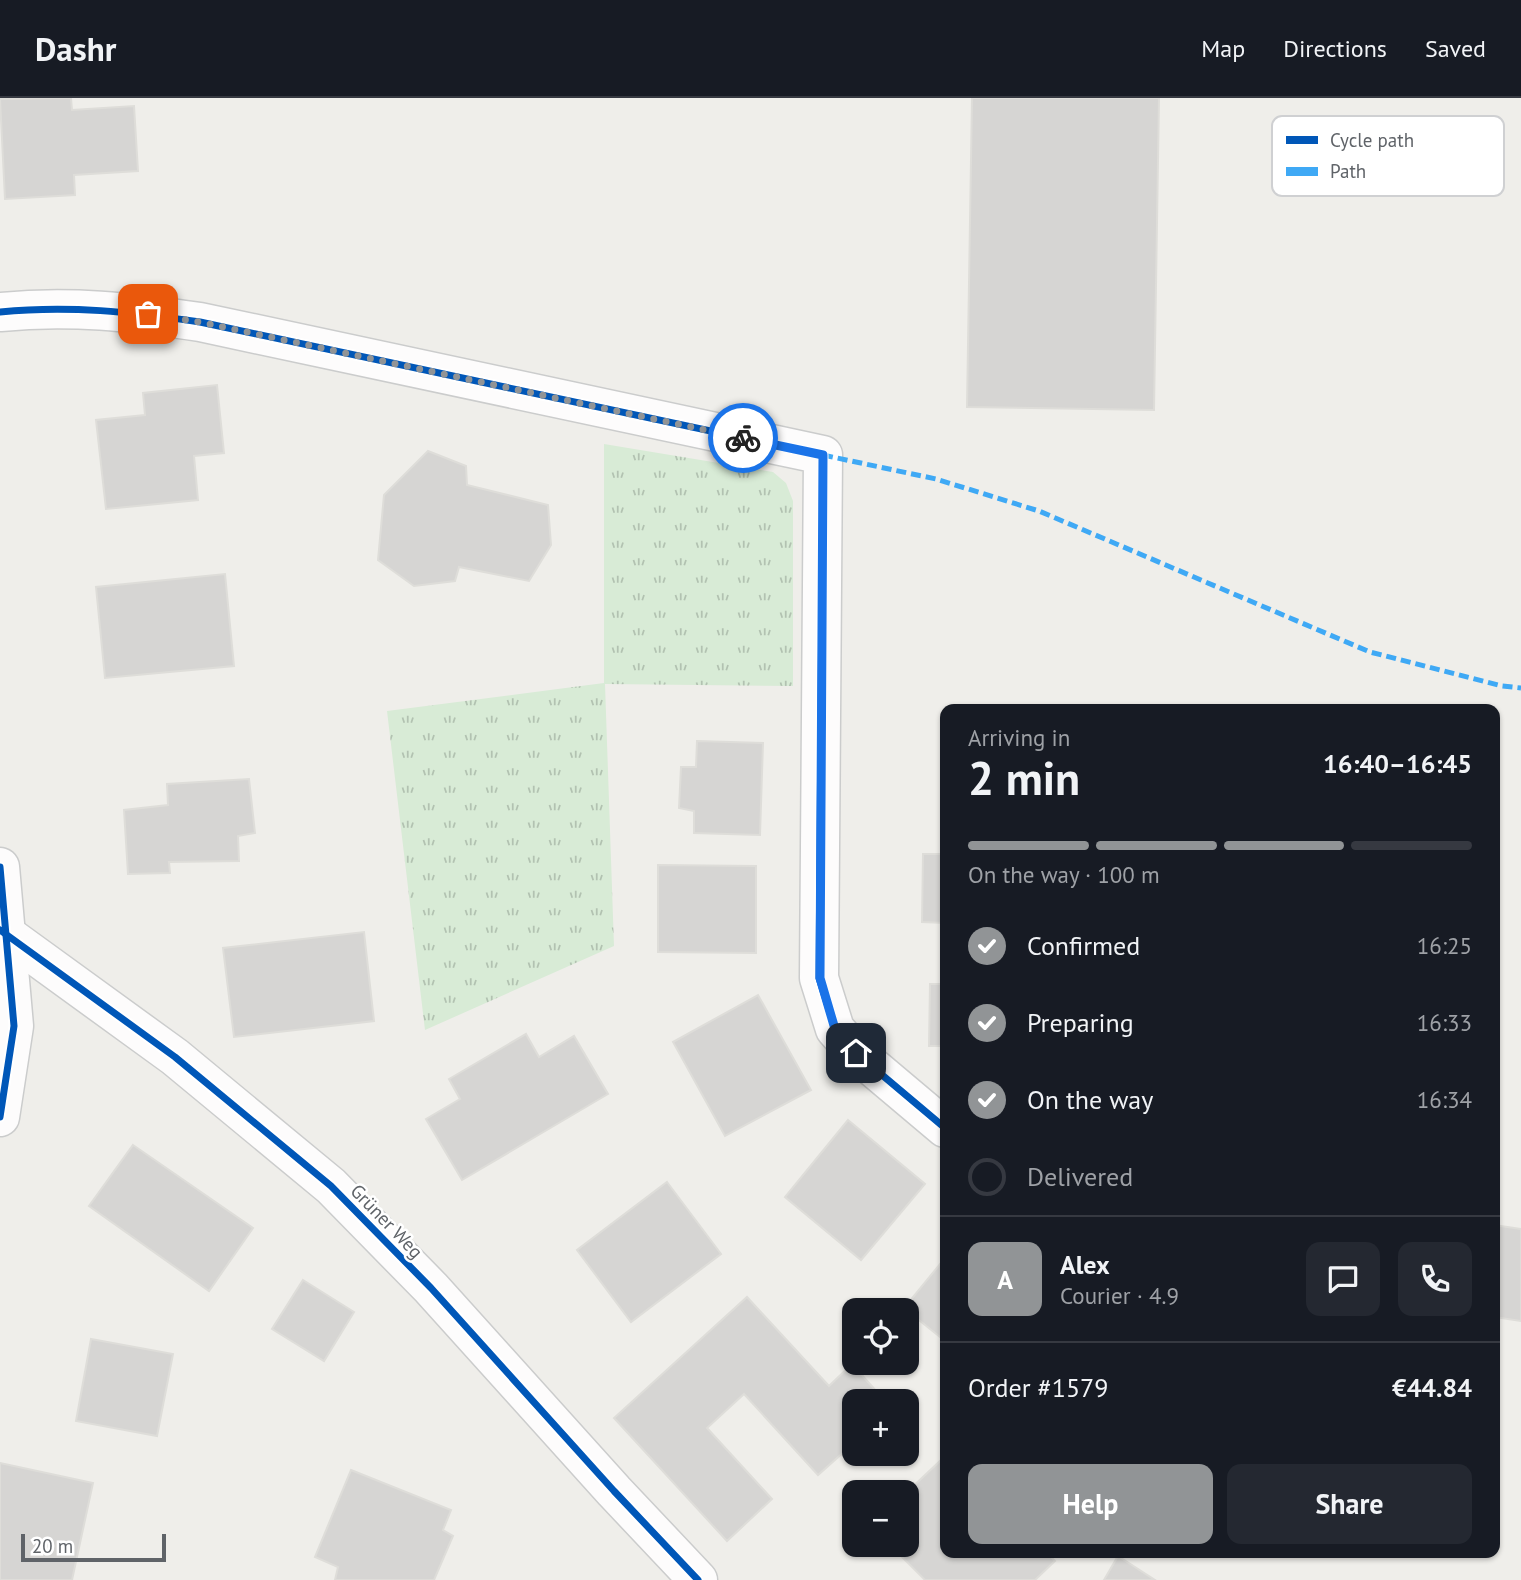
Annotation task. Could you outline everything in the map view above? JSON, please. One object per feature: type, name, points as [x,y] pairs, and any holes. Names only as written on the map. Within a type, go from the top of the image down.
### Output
[{"type":"street","points":[[0,312],[36,309],[121,310],[200,322],[823,455],[820,978],[835,1029],[856,1053],[940,1124]]},
{"type":"street","points":[[0,867],[3,931],[14,1026],[0,1117]]},
{"type":"street","name":"Grüner Weg","points":[[3,931],[176,1057],[331,1186],[431,1289],[698,1580]]},
{"type":"green space","points":[[604,444],[773,472],[786,483],[793,501],[793,686],[605,684],[614,946],[425,1030],[387,711],[604,683]]},
{"type":"building","points":[[71,98],[72,110],[134,106],[138,171],[74,175],[75,195],[5,199],[0,99]]},
{"type":"building","points":[[972,98],[1159,98],[1154,410],[967,407]]},
{"type":"building","points":[[217,385],[224,453],[194,456],[198,500],[106,509],[96,420],[145,415],[143,393]]},
{"type":"building","points":[[428,451],[466,466],[467,485],[548,505],[551,545],[529,581],[459,567],[455,581],[414,586],[378,560],[384,495]]},
{"type":"building","points":[[225,574],[234,666],[105,678],[96,587]]},
{"type":"building","points":[[697,741],[763,743],[760,835],[694,833],[694,811],[679,808],[681,767],[696,767]]},
{"type":"building","points":[[249,779],[255,833],[238,836],[239,861],[169,862],[170,873],[128,874],[124,810],[168,805],[167,784]]},
{"type":"building","points":[[923,854],[940,854],[940,923],[922,922]]},
{"type":"building","points":[[658,865],[756,866],[756,953],[658,952]]},
{"type":"building","points":[[364,932],[374,1021],[234,1037],[223,948]]},
{"type":"building","points":[[930,984],[940,984],[940,1046],[929,1046]]},
{"type":"building","points":[[758,995],[811,1090],[725,1136],[673,1042]]},
{"type":"building","points":[[526,1034],[539,1057],[574,1036],[608,1094],[462,1180],[426,1119],[460,1099],[449,1079]]},
{"type":"building","points":[[848,1120],[925,1184],[861,1260],[785,1197]]},
{"type":"building","points":[[133,1145],[253,1228],[209,1291],[89,1206]]},
{"type":"building","points":[[667,1182],[721,1254],[631,1322],[577,1250]]},
{"type":"building","points":[[1500,1226],[1521,1229],[1521,1321],[1500,1318]]},
{"type":"building","points":[[940,1264],[940,1337],[919,1320],[919,1298],[912,1298]]},
{"type":"building","points":[[303,1280],[354,1312],[324,1361],[272,1329]]},
{"type":"building","points":[[747,1297],[829,1386],[842,1374],[862,1375],[874,1389],[842,1389],[842,1454],[818,1475],[744,1394],[707,1428],[772,1499],[727,1541],[614,1418]]},
{"type":"building","points":[[91,1339],[173,1354],[157,1436],[76,1421]]},
{"type":"building","points":[[940,1461],[940,1558],[1052,1558],[1055,1561],[1035,1580],[925,1580],[902,1557],[919,1557],[919,1481]]},
{"type":"building","points":[[0,1463],[93,1483],[72,1580],[0,1580]]},
{"type":"building","points":[[351,1470],[451,1510],[443,1530],[453,1536],[434,1580],[335,1580],[338,1567],[315,1557]]},
{"type":"building","points":[[1117,1558],[1121,1558],[1155,1580],[1104,1580]]},
{"type":"marked path","points":[[823,455],[936,479],[1039,511],[1370,652],[1502,686],[1521,688]]},
{"type":"cycle path","points":[[0,312],[51,309],[100,311],[200,322],[823,455],[819,978],[835,1029],[856,1053],[940,1124]]},
{"type":"cycle path","points":[[0,867],[14,1026],[0,1117]]},
{"type":"cycle path","points":[[0,930],[175,1057],[331,1186],[431,1288],[698,1580]]},
{"type":"way so far","points":[[148,314],[200,322],[743,438]]},
{"type":"route","points":[[743,438],[823,455],[820,978],[835,1029],[856,1053]]}]
